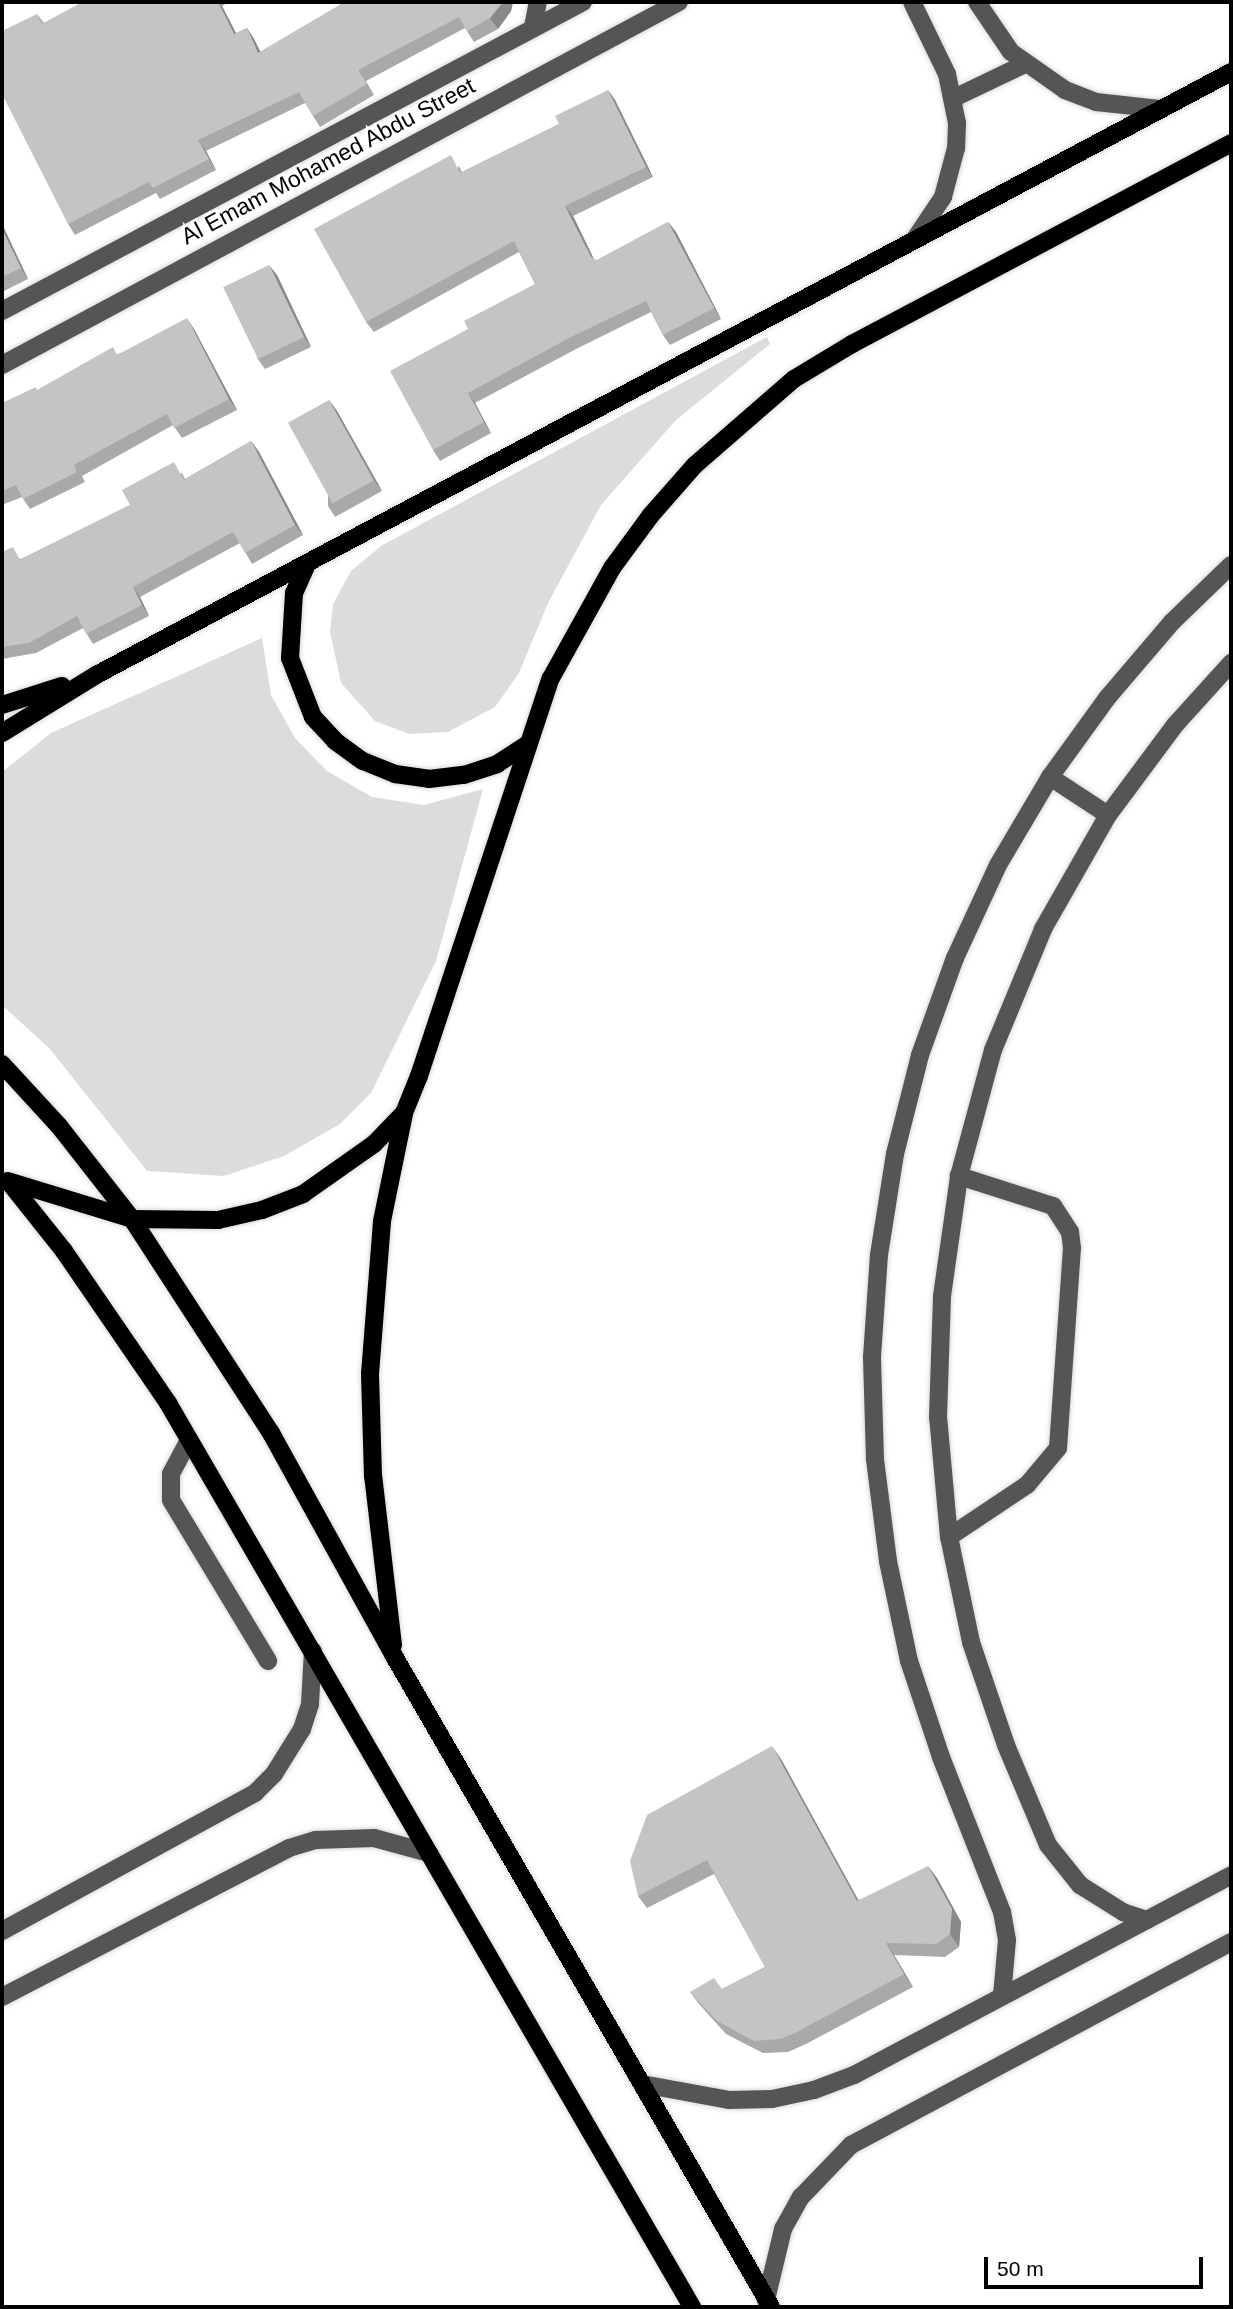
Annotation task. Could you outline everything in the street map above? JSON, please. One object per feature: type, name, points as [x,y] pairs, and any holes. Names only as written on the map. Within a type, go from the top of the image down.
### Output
[{"type":"main road","points":[[2,733],[98,674],[1231,72]]},
{"type":"main road","points":[[394,1656],[374,1489],[370,1374],[382,1221],[404,1113],[526,745],[551,678],[612,568],[686,475],[743,420],[794,379],[852,344],[1231,143]]},
{"type":"main road","points":[[307,564],[294,593],[290,658],[313,717],[335,741],[384,770],[429,779],[464,775],[497,764],[526,745]]},
{"type":"main road","points":[[2,705],[98,674]]},
{"type":"main road","points":[[2,1064],[59,1126],[132,1219],[271,1433],[394,1656],[769,2303]]},
{"type":"main road","points":[[5,1177],[132,1219],[218,1220],[262,1210],[303,1194],[340,1171],[404,1113]]},
{"type":"main road","points":[[5,1177],[117,1326],[189,1440],[692,2307]]},
{"type":"street","points":[[533,27],[538,2]]},
{"type":"street","name":"Al Emam Mohamed Abdu Street","points":[[2,312],[583,2]]},
{"type":"street","name":"Al Emam Mohamed Abdu Street","points":[[2,365],[679,2]]},
{"type":"street","points":[[912,2],[954,98],[956,148],[951,173],[931,219],[915,239]]},
{"type":"street","points":[[978,2],[998,37],[1025,64],[1065,90],[1096,102],[1160,109]]},
{"type":"street","points":[[954,98],[1025,64]]},
{"type":"street","points":[[1002,1996],[1007,1950],[1002,1912],[913,1673],[888,1561],[875,1459],[872,1357],[881,1242],[895,1154],[920,1055],[955,958],[998,865],[1050,777],[1115,688],[1172,622],[1231,565]]},
{"type":"street","points":[[1147,1920],[1123,1912],[1090,1893],[1048,1845],[1006,1745],[971,1642],[949,1537],[938,1416],[942,1296],[959,1177],[993,1050],[1043,929],[1108,815],[1175,724],[1231,663]]},
{"type":"street","points":[[1050,777],[1108,815]]},
{"type":"street","points":[[949,1537],[1027,1485],[1058,1448],[1072,1248],[1070,1232],[1053,1206],[959,1177]]},
{"type":"street","points":[[189,1440],[171,1474],[171,1500],[268,1661]]},
{"type":"street","points":[[2,1931],[255,1793],[274,1774],[302,1729],[310,1704],[313,1651]]},
{"type":"street","points":[[2,1997],[289,1848],[316,1840],[374,1838],[429,1853]]},
{"type":"street","points":[[642,2084],[729,2100],[772,2099],[814,2090],[854,2075],[1231,1875]]},
{"type":"street","points":[[769,2303],[772,2263],[795,2208],[824,2169],[851,2145],[1231,1942]]},
{"type":"shaded area","points":[[767,337],[770,344],[676,420],[601,505],[548,603],[519,673],[495,707],[448,732],[409,734],[375,721],[341,683],[330,632],[333,604],[351,571],[381,546]]},
{"type":"shaded area","points":[[262,638],[271,695],[295,738],[327,771],[372,797],[424,805],[483,789],[436,961],[371,1093],[340,1124],[284,1156],[224,1176],[147,1171],[50,1049],[2,1005],[2,772],[51,733]]},
{"type":"building","points":[[83,2],[218,2],[234,34],[247,28],[258,53],[345,2],[503,2],[490,18],[467,31],[459,17],[358,70],[367,84],[313,116],[299,92],[198,140],[209,159],[153,188],[149,182],[68,224],[2,94],[2,31],[37,14],[42,24]]},
{"type":"building","points":[[608,90],[646,167],[565,206],[591,257],[597,260],[668,222],[714,308],[663,335],[646,301],[569,338],[468,393],[484,422],[433,450],[390,371],[468,329],[464,321],[535,284],[514,241],[366,322],[314,229],[451,155],[460,173],[559,124],[555,116]]},
{"type":"building","points":[[2,229],[21,268],[2,277]]},
{"type":"building","points":[[269,265],[304,337],[258,359],[223,287]]},
{"type":"building","points":[[187,318],[229,399],[174,428],[167,414],[74,465],[77,472],[23,499],[16,485],[2,491],[2,403],[36,387],[37,390],[113,347],[117,355]]},
{"type":"building","points":[[329,400],[374,480],[332,503],[288,423]]},
{"type":"building","points":[[251,441],[295,525],[245,553],[233,532],[133,587],[142,605],[86,634],[77,616],[29,643],[2,647],[2,552],[13,547],[20,560],[130,505],[122,490],[174,462],[184,480]]},
{"type":"building","points":[[772,1746],[857,1901],[928,1866],[952,1909],[950,1934],[936,1944],[886,1943],[904,1974],[797,2032],[780,2039],[754,2041],[717,2021],[690,1992],[714,1978],[722,1989],[765,1967],[707,1860],[638,1896],[630,1861],[647,1815]]}]
